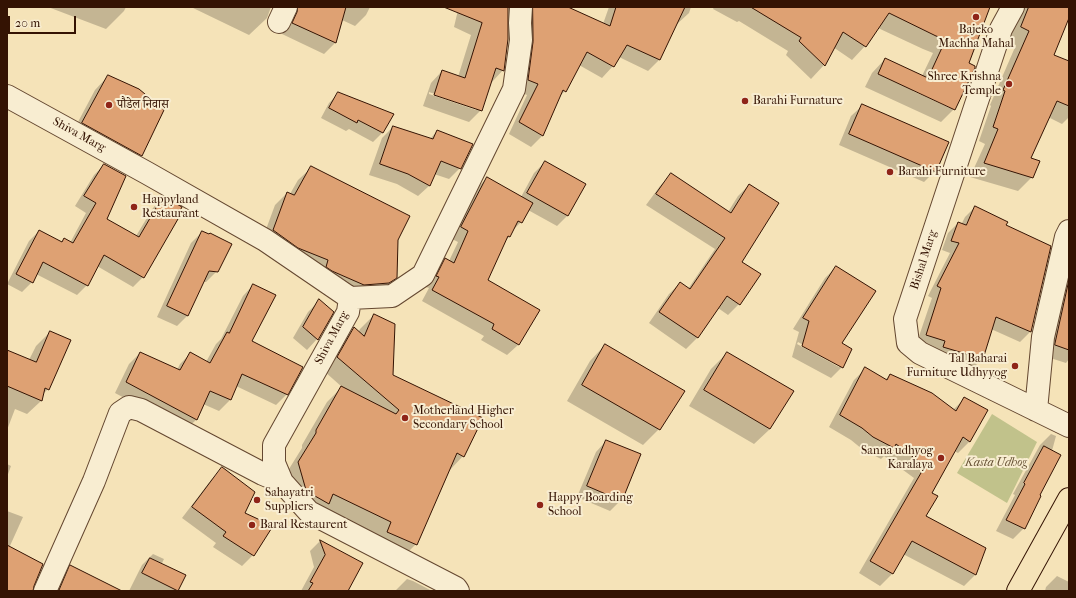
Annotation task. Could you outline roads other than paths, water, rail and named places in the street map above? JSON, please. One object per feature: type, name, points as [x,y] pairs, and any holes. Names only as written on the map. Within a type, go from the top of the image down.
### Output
[{"type":"main road","points":[[1018,591],[1069,499]]},
{"type":"street","points":[[350,298],[392,296],[423,275],[514,89],[521,40],[521,7]]},
{"type":"street","name":"Bishal Marg","points":[[1013,7],[1001,29],[905,318],[908,343],[920,353],[1069,426]]},
{"type":"street","name":"Shiva Marg","points":[[7,96],[265,240],[350,298],[348,312],[274,445],[274,463],[282,482],[309,512],[456,588],[458,591]]},
{"type":"street","points":[[1036,410],[1043,336],[1066,237],[1069,231]]},
{"type":"street","points":[[45,591],[94,481],[120,413],[129,407],[141,410],[263,474],[282,482]]},
{"type":"place","name":"Bajeko Machha Mahal","points":[[976,17]]},
{"type":"place","name":"Shree Krishna Temple","points":[[1009,84]]},
{"type":"place","name":"Barahi Furnature","points":[[745,101]]},
{"type":"place","name":"पौडेल निवास","points":[[109,105]]},
{"type":"place","name":"Barahi Furniture","points":[[890,172]]},
{"type":"place","name":"Happyland Restaurant","points":[[134,207]]},
{"type":"place","name":"Tal Baharai Furniture Udhyyog","points":[[1015,366]]},
{"type":"place","name":"Motherland Higher Secondary School","points":[[405,418]]},
{"type":"place","name":"Sanna udhyog Karalaya","points":[[941,458]]},
{"type":"place","name":"Sahayatri Suppliers","points":[[257,500]]},
{"type":"place","name":"Happy Boarding School","points":[[540,505]]},
{"type":"place","name":"Baral Restaurent","points":[[252,525]]},
{"type":"park label","name":"Kasta Udhog","points":[[996,463]]}]
